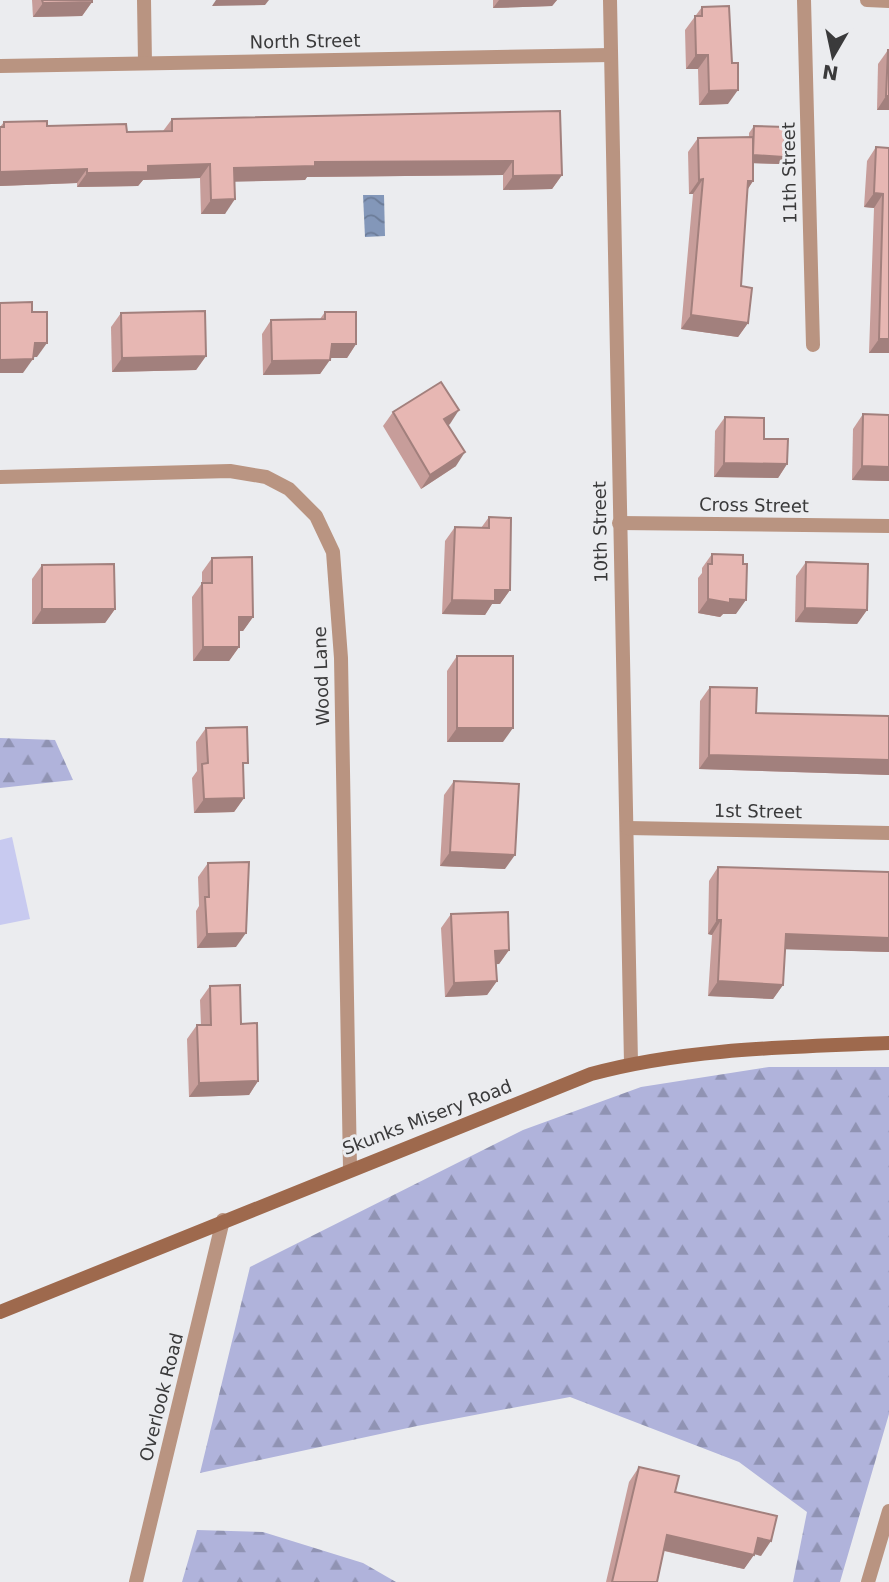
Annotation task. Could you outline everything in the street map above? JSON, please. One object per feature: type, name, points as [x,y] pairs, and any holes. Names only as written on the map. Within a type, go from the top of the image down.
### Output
[{"type":"main road","name":"Skunks Misery Road","points":[[0,1311],[350,1168],[591,1074],[631,1063],[768,1048],[889,1043]]},
{"type":"street","points":[[144,0],[145,63]]},
{"type":"street","name":"10th Street","points":[[610,0],[631,1063]]},
{"type":"street","name":"11th Street","points":[[804,0],[813,345]]},
{"type":"street","points":[[867,0],[889,1]]},
{"type":"street","name":"North Street","points":[[0,66],[611,55]]},
{"type":"street","name":"Wood Lane","points":[[0,477],[230,471],[267,477],[289,489],[316,516],[333,552],[341,658],[350,1168]]},
{"type":"street","name":"Cross Street","points":[[619,523],[889,526]]},
{"type":"street","name":"1st Street","points":[[627,828],[889,833]]},
{"type":"street","name":"Overlook Road","points":[[136,1582],[223,1220]]},
{"type":"street","points":[[868,1582],[889,1511]]},
{"type":"green space","points":[[0,738],[55,740],[73,780],[0,788]]},
{"type":"green space","points":[[769,1067],[889,1067],[889,1414],[840,1582],[793,1582],[807,1512],[739,1462],[570,1397],[417,1426],[200,1473],[250,1267],[523,1130],[641,1087]]},
{"type":"green space","points":[[197,1530],[263,1532],[363,1563],[396,1582],[182,1582]]},
{"type":"shaded area","points":[[12,837],[30,919],[0,925],[0,840]]},
{"type":"water","points":[[363,195],[384,195],[385,236],[365,237]]},
{"type":"building","points":[[42,0],[92,0],[92,2],[43,3]]},
{"type":"building","points":[[729,6],[732,63],[738,63],[738,90],[709,91],[708,55],[696,55],[695,16],[702,16],[702,7]]},
{"type":"building","points":[[888,50],[889,96],[886,96]]},
{"type":"building","points":[[560,111],[562,175],[513,176],[513,161],[315,162],[315,166],[234,168],[235,199],[211,200],[210,164],[148,166],[148,172],[87,173],[87,169],[0,172],[0,127],[4,127],[4,122],[47,121],[47,126],[126,124],[127,132],[172,131],[172,119]]},
{"type":"building","points":[[754,126],[785,127],[784,157],[753,155]]},
{"type":"building","points":[[753,137],[753,181],[748,181],[741,286],[752,288],[748,323],[691,315],[703,179],[699,180],[698,138]]},
{"type":"building","points":[[876,147],[889,148],[889,339],[879,339],[883,194],[874,193]]},
{"type":"building","points":[[32,302],[32,312],[47,312],[47,343],[35,343],[33,359],[0,360],[0,303]]},
{"type":"building","points":[[205,311],[206,356],[122,358],[121,313]]},
{"type":"building","points":[[325,312],[356,312],[356,344],[332,344],[330,360],[272,361],[271,320],[325,319]]},
{"type":"building","points":[[441,382],[459,410],[444,419],[465,452],[430,475],[393,412]]},
{"type":"building","points":[[863,414],[889,415],[889,467],[862,466]]},
{"type":"building","points":[[725,417],[764,418],[764,439],[788,439],[787,464],[724,463]]},
{"type":"building","points":[[489,517],[511,518],[510,590],[495,590],[495,601],[452,600],[455,527],[489,528]]},
{"type":"building","points":[[712,554],[743,555],[743,564],[747,564],[746,600],[730,599],[730,603],[708,599],[708,564],[712,564]]},
{"type":"building","points":[[252,557],[253,617],[239,617],[239,647],[203,647],[202,583],[212,583],[212,558]]},
{"type":"building","points":[[806,562],[868,564],[867,610],[805,608]]},
{"type":"building","points":[[114,564],[115,609],[42,609],[42,565]]},
{"type":"building","points":[[457,656],[513,656],[513,728],[457,728]]},
{"type":"building","points":[[710,687],[757,688],[756,713],[889,716],[889,760],[709,755]]},
{"type":"building","points":[[247,727],[248,763],[243,763],[244,798],[204,799],[202,764],[208,763],[206,728]]},
{"type":"building","points":[[454,781],[519,784],[515,855],[450,852]]},
{"type":"building","points":[[249,862],[246,933],[207,934],[205,897],[209,897],[208,863]]},
{"type":"building","points":[[718,867],[889,872],[889,938],[786,934],[783,985],[718,981],[721,920],[717,920]]},
{"type":"building","points":[[508,912],[509,950],[495,951],[497,981],[454,983],[451,914]]},
{"type":"building","points":[[240,985],[241,1024],[257,1023],[258,1081],[199,1083],[197,1025],[211,1025],[210,986]]},
{"type":"building","points":[[639,1467],[679,1476],[675,1492],[777,1516],[771,1541],[758,1538],[754,1555],[667,1535],[657,1582],[612,1582]]}]
